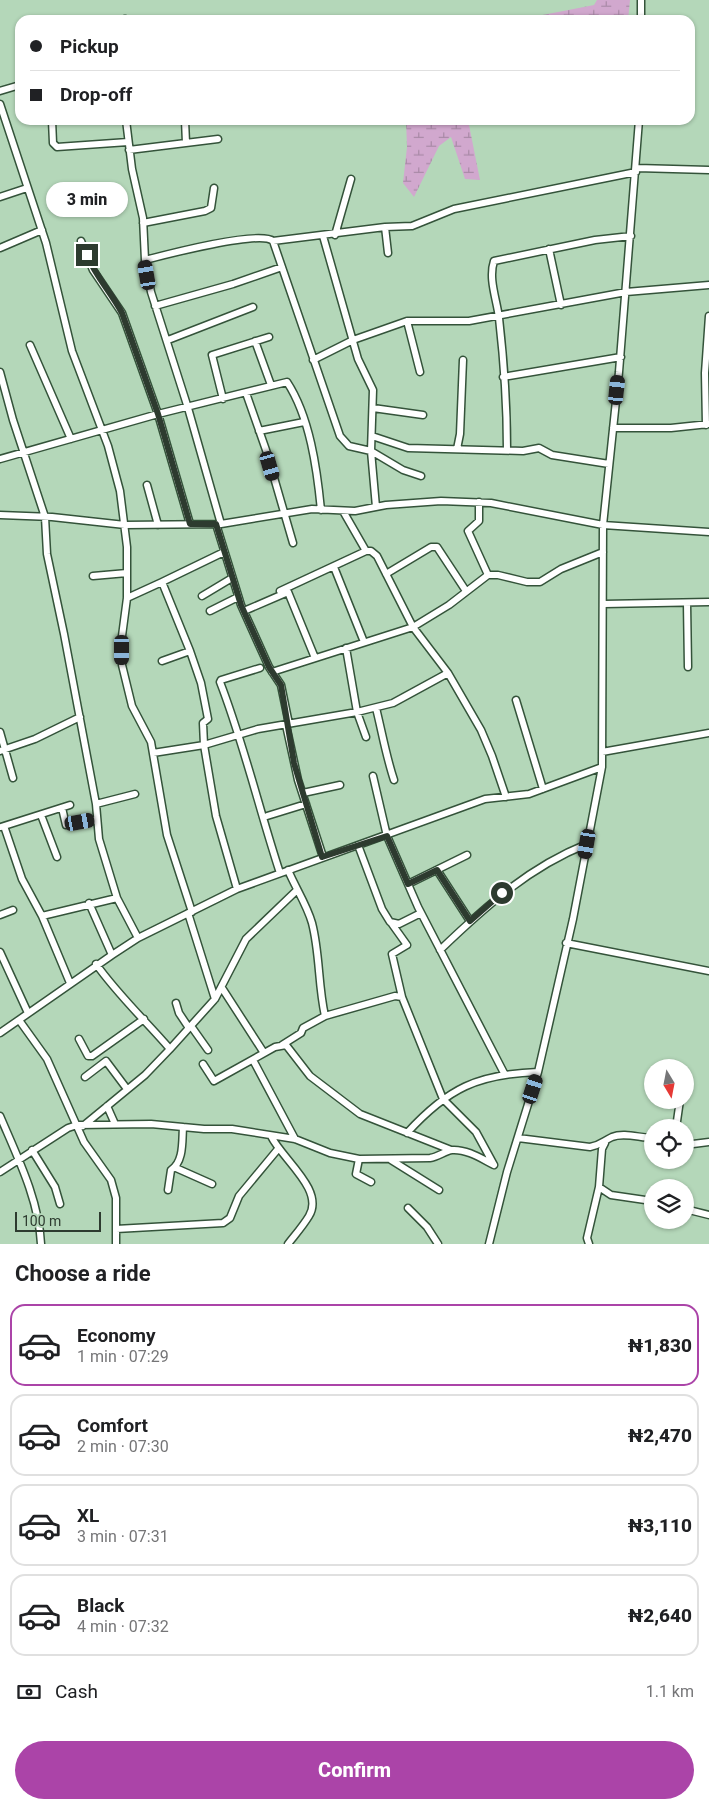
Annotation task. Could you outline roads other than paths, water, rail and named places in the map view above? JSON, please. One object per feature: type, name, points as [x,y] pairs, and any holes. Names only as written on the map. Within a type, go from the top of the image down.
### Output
[{"type":"street","points":[[641,0],[641,15]]},
{"type":"street","points":[[0,91],[15,86]]},
{"type":"street","points":[[0,104],[42,230],[72,351],[103,430],[120,491],[125,525],[127,573],[127,598],[122,636],[122,665],[132,706],[148,737],[153,753],[167,835],[215,999]]},
{"type":"street","points":[[52,125],[53,143],[57,147],[128,142]]},
{"type":"street","points":[[126,125],[129,150],[143,223],[145,260],[155,306],[168,340],[188,408],[224,552],[238,597],[272,672],[281,685],[303,793],[322,857]]},
{"type":"street","points":[[185,125],[186,143]]},
{"type":"street","points":[[489,1244],[538,1072],[566,944],[574,919],[602,767],[603,525],[631,236],[639,125]]},
{"type":"street","points":[[129,150],[218,139]]},
{"type":"street","points":[[145,260],[216,243],[264,238],[273,241],[385,227],[412,226],[454,209],[636,170],[709,170]]},
{"type":"street","points":[[335,234],[351,179]]},
{"type":"street","points":[[0,197],[27,188]]},
{"type":"street","points":[[143,223],[205,211],[211,208],[214,188]]},
{"type":"street","points":[[385,227],[388,253]]},
{"type":"street","points":[[0,248],[42,230]]},
{"type":"street","points":[[323,236],[361,370],[372,385],[371,451],[376,507]]},
{"type":"street","points":[[507,449],[499,317],[493,283],[494,261],[549,249],[631,236]]},
{"type":"street","points":[[81,241],[93,270],[122,313],[158,414],[190,524]]},
{"type":"street","points":[[273,241],[340,436],[349,446],[371,451],[403,470],[421,476]]},
{"type":"street","points":[[549,249],[561,305]]},
{"type":"street","points":[[155,306],[233,284],[282,267]]},
{"type":"street","points":[[313,360],[353,340],[407,321],[469,321],[499,317],[626,292],[709,285]]},
{"type":"street","points":[[168,340],[253,307]]},
{"type":"street","points":[[613,428],[671,428],[707,424],[709,316]]},
{"type":"street","points":[[407,321],[420,372]]},
{"type":"street","points":[[223,399],[212,355],[269,337]]},
{"type":"street","points":[[255,341],[271,386]]},
{"type":"street","points":[[30,345],[71,439]]},
{"type":"street","points":[[504,377],[620,357]]},
{"type":"street","points":[[456,449],[460,434],[462,360]]},
{"type":"street","points":[[0,372],[3,393],[46,516],[47,554],[96,804],[99,839],[117,898],[138,938]]},
{"type":"street","points":[[0,459],[158,414],[287,382],[315,453],[321,510]]},
{"type":"street","points":[[246,393],[293,543]]},
{"type":"street","points":[[373,408],[423,415]]},
{"type":"street","points":[[259,431],[304,422]]},
{"type":"street","points":[[372,436],[408,448],[507,449],[523,451],[540,448],[552,455],[610,464]]},
{"type":"street","points":[[147,485],[158,525]]},
{"type":"street","points":[[0,515],[46,516],[125,525],[218,524],[284,513],[321,510],[364,510],[376,507],[441,501],[479,502],[603,525],[709,532]]},
{"type":"street","points":[[479,502],[479,521],[468,531],[488,575]]},
{"type":"street","points":[[343,511],[366,551]]},
{"type":"street","points":[[386,574],[431,547],[437,547],[466,591]]},
{"type":"street","points":[[279,592],[366,551],[371,551],[377,556],[413,627],[448,673],[481,730],[506,797]]},
{"type":"street","points":[[127,598],[224,552]]},
{"type":"street","points":[[272,672],[413,627],[488,575],[498,575],[527,582],[540,582],[561,569],[603,552]]},
{"type":"street","points":[[334,567],[364,642]]},
{"type":"street","points":[[93,576],[127,573]]},
{"type":"street","points":[[202,596],[232,578]]},
{"type":"street","points":[[162,582],[201,683],[208,719],[203,723],[204,745],[216,816],[238,889]]},
{"type":"street","points":[[244,611],[288,592],[314,658]]},
{"type":"street","points":[[210,611],[238,597]]},
{"type":"street","points":[[604,604],[709,602]]},
{"type":"street","points":[[687,603],[688,667]]},
{"type":"street","points":[[346,648],[358,712],[366,737]]},
{"type":"street","points":[[162,661],[190,651]]},
{"type":"street","points":[[260,668],[221,680],[240,734],[262,816],[280,873]]},
{"type":"street","points":[[153,753],[204,745],[258,728],[376,708],[393,703],[448,673]]},
{"type":"street","points":[[516,700],[544,789]]},
{"type":"street","points":[[376,708],[385,742],[385,755],[394,780]]},
{"type":"street","points":[[3,750],[35,739],[80,717]]},
{"type":"street","points":[[0,732],[3,750],[13,778]]},
{"type":"street","points":[[602,752],[709,733]]},
{"type":"street","points":[[0,1033],[96,964],[138,938],[238,889],[485,799],[529,794],[602,767]]},
{"type":"street","points":[[373,776],[387,836],[408,884],[504,1074]]},
{"type":"street","points":[[303,793],[340,785]]},
{"type":"street","points":[[96,804],[135,794]]},
{"type":"street","points":[[267,816],[306,804]]},
{"type":"street","points":[[70,805],[2,827],[22,879],[42,916],[70,983]]},
{"type":"street","points":[[62,808],[66,825],[96,820]]},
{"type":"street","points":[[42,815],[57,856]]},
{"type":"street","points":[[440,950],[502,893],[540,866],[561,854],[587,844]]},
{"type":"street","points":[[282,1045],[286,1045],[310,1076],[340,1101],[360,1114],[451,1150],[470,1153],[494,1165],[476,1132],[443,1099],[402,997],[392,954],[407,945],[382,909],[358,845]]},
{"type":"street","points":[[408,884],[467,855]]},
{"type":"street","points":[[288,870],[296,891],[312,920],[316,941],[320,997],[324,1016]]},
{"type":"street","points":[[437,870],[470,921]]},
{"type":"street","points":[[80,1126],[145,1075],[170,1049],[215,999],[246,939],[296,891]]},
{"type":"street","points":[[42,916],[88,903],[117,898]]},
{"type":"street","points":[[88,903],[112,955]]},
{"type":"street","points":[[0,915],[13,910]]},
{"type":"street","points":[[392,924],[399,924],[421,913]]},
{"type":"street","points":[[566,944],[709,970]]},
{"type":"street","points":[[0,952],[28,1013]]},
{"type":"street","points":[[96,964],[118,994],[144,1019],[170,1049]]},
{"type":"street","points":[[222,988],[264,1053]]},
{"type":"street","points":[[203,1064],[214,1081],[282,1045],[301,1033],[303,1028],[324,1016],[395,996],[402,997]]},
{"type":"street","points":[[176,1002],[179,1013],[208,1050]]},
{"type":"street","points":[[79,1039],[88,1056],[92,1056],[144,1019]]},
{"type":"street","points":[[19,1020],[47,1060],[80,1126],[84,1142],[113,1185],[116,1198],[116,1244]]},
{"type":"street","points":[[253,1060],[295,1139]]},
{"type":"street","points":[[85,1077],[106,1061],[127,1089]]},
{"type":"street","points":[[407,1133],[443,1099],[481,1079],[504,1074],[538,1072]]},
{"type":"street","points":[[107,1106],[115,1124]]},
{"type":"street","points":[[0,1116],[19,1160],[32,1198],[41,1231],[41,1244]]},
{"type":"street","points":[[0,1172],[68,1128],[115,1124],[151,1124],[232,1129],[295,1139],[330,1153],[359,1159],[436,1158],[451,1150]]},
{"type":"street","points":[[168,1190],[171,1170],[176,1168],[180,1159],[183,1127]]},
{"type":"street","points":[[518,1138],[590,1147],[601,1145],[612,1137],[626,1135],[644,1137]]},
{"type":"street","points":[[271,1136],[278,1149],[309,1187],[313,1198],[310,1215],[288,1244]]},
{"type":"street","points":[[589,1244],[587,1238],[598,1187],[602,1149],[606,1141]]},
{"type":"street","points":[[694,1144],[709,1142]]},
{"type":"street","points":[[116,1229],[224,1224],[230,1218],[239,1196],[278,1149]]},
{"type":"street","points":[[32,1150],[55,1187],[60,1204]]},
{"type":"street","points":[[359,1159],[357,1175],[371,1182]]},
{"type":"street","points":[[390,1159],[439,1190]]},
{"type":"street","points":[[176,1168],[212,1184]]},
{"type":"street","points":[[598,1187],[611,1195],[644,1200]]},
{"type":"street","points":[[408,1208],[427,1227],[438,1244]]},
{"type":"street","points":[[694,1211],[709,1215]]}]
